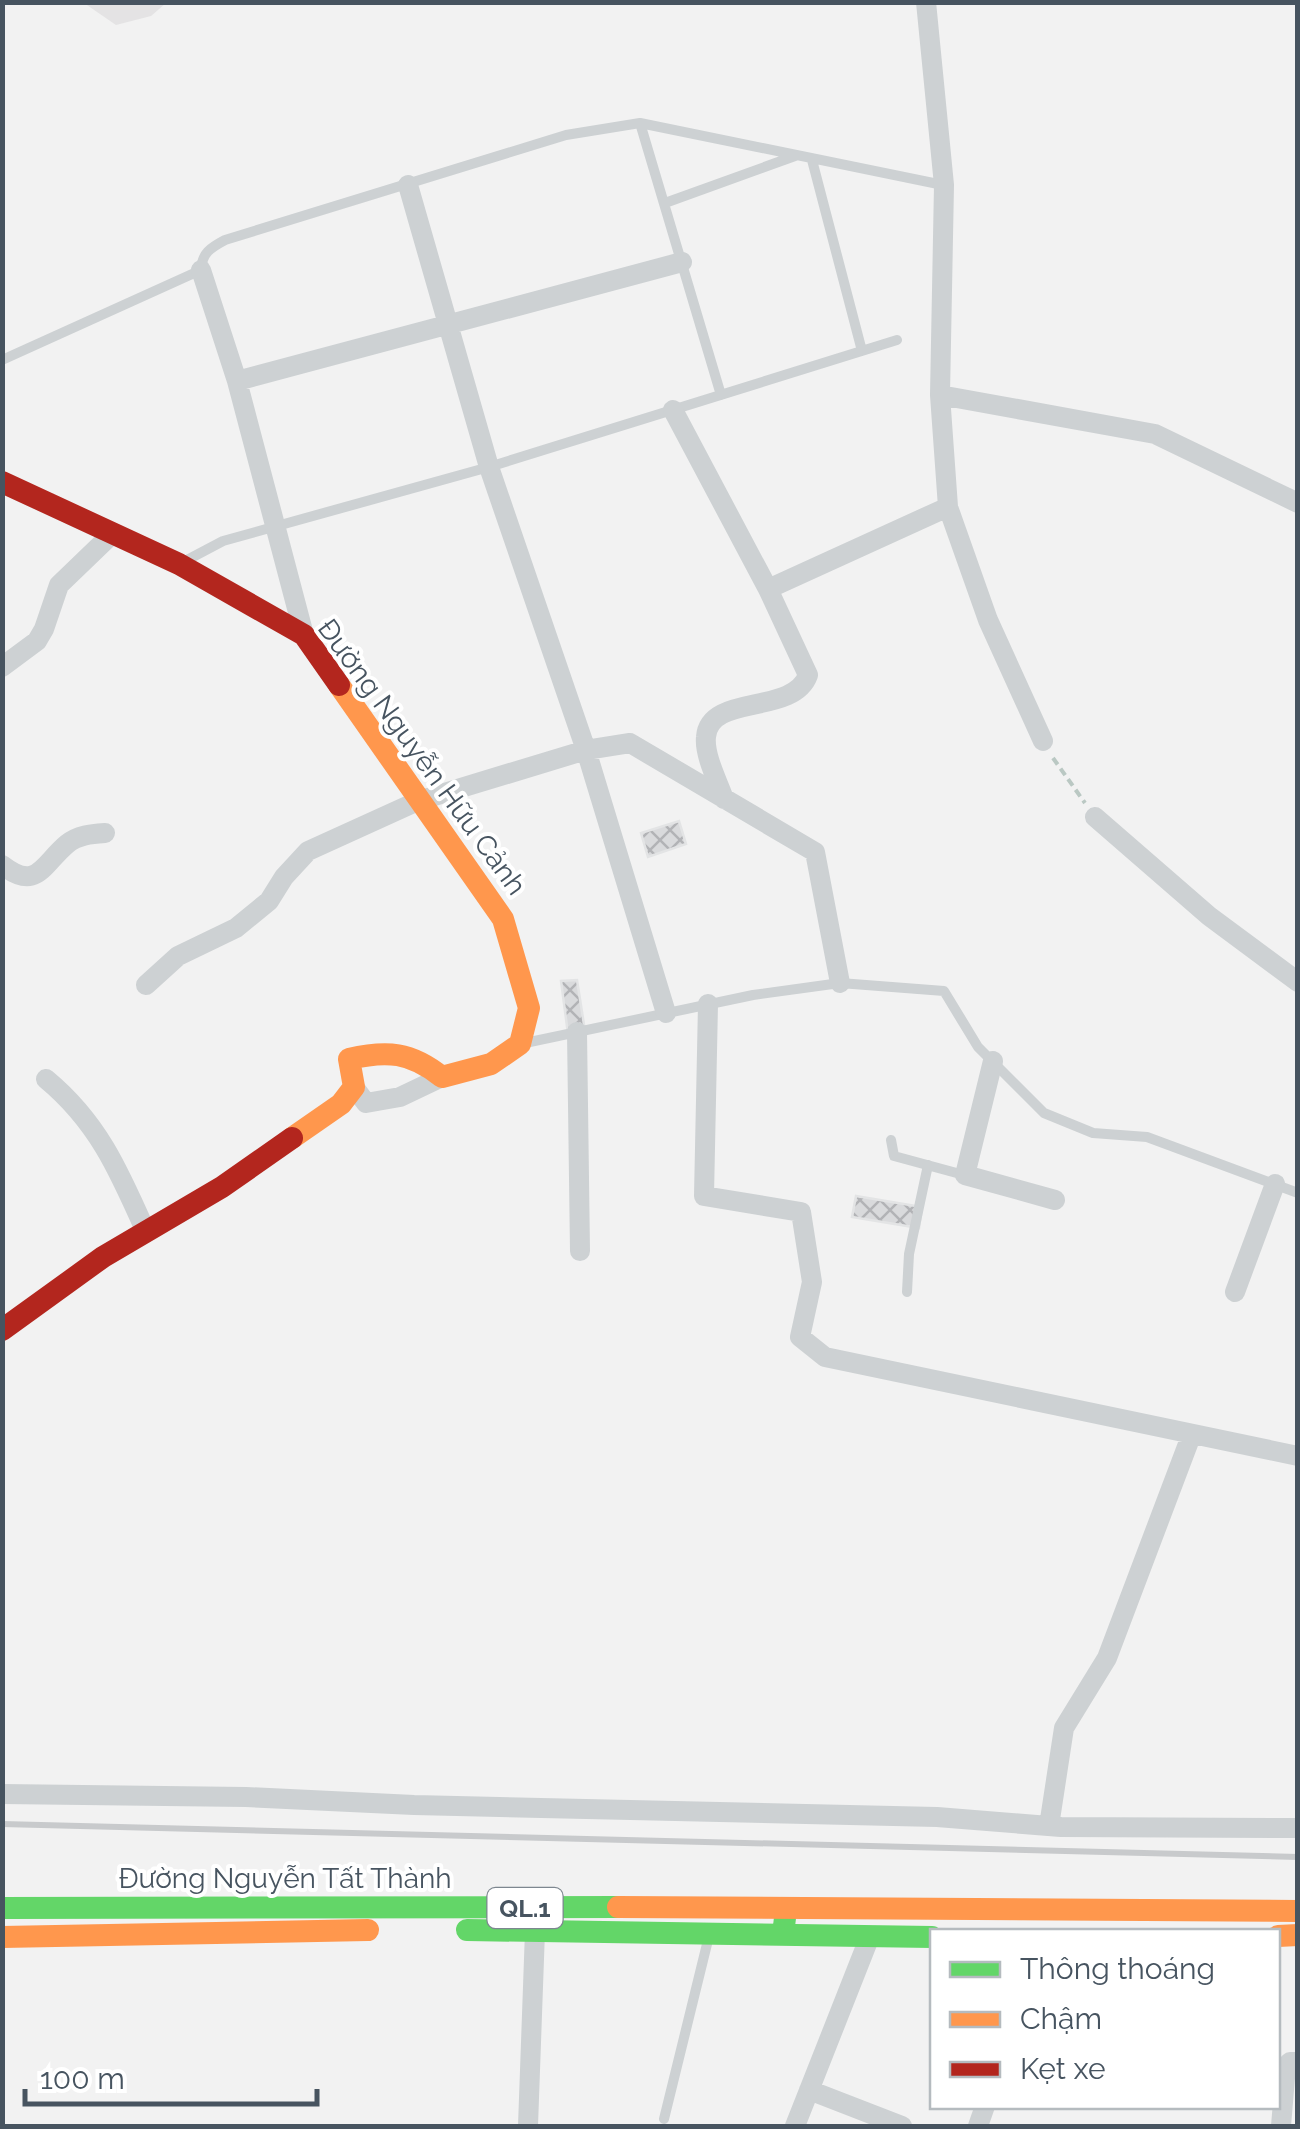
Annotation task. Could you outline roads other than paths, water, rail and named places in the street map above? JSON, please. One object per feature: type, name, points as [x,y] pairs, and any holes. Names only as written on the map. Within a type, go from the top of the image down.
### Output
[{"type":"main road","name":"Đường Nguyễn Hữu Cảnh","points":[[2,482],[179,564],[304,635],[503,919],[529,1008],[520,1044]]},
{"type":"main road","points":[[2,1330],[104,1257],[222,1186],[342,1104],[354,1087],[349,1059],[387,1050],[420,1058],[442,1076],[491,1064],[520,1044]]},
{"type":"main road","name":"Đường Nguyễn Tất Thành","points":[[2,1908],[536,1919],[709,1934],[930,1936]]},
{"type":"main road","points":[[783,1935],[786,1908]]},
{"type":"main road","name":"Đường Nguyễn Tất Thành","points":[[2,1937],[394,1930],[536,1919],[786,1908],[1298,1911]]},
{"type":"street","points":[[926,2],[944,185],[940,396],[948,507],[988,620],[1043,741]]},
{"type":"street","points":[[408,185],[488,467],[586,750],[666,1013]]},
{"type":"street","points":[[237,381],[682,262]]},
{"type":"street","points":[[200,270],[237,381],[304,635]]},
{"type":"street","points":[[940,396],[1155,434],[1298,502]]},
{"type":"street","points":[[673,410],[768,589],[808,675],[790,696],[725,711],[709,726],[705,739],[724,798]]},
{"type":"street","points":[[768,589],[948,507]]},
{"type":"street","points":[[2,666],[37,641],[59,584],[113,533]]},
{"type":"street","points":[[146,985],[178,956],[236,928],[269,901],[308,851],[418,801],[586,750],[630,744],[814,852],[840,982]]},
{"type":"street","points":[[1095,817],[1209,916],[1298,982]]},
{"type":"street","points":[[2,865],[28,878],[43,870],[78,836],[105,834]]},
{"type":"street","points":[[708,1004],[704,1196],[801,1212],[812,1282],[800,1337],[809,1348],[824,1357],[1298,1456]]},
{"type":"street","points":[[577,1032],[580,1251]]},
{"type":"street","points":[[992,1061],[965,1176],[1055,1200]]},
{"type":"street","points":[[354,1087],[366,1103],[400,1097],[442,1076]]},
{"type":"street","points":[[46,1079],[74,1102],[104,1144],[146,1232]]},
{"type":"street","points":[[1235,1292],[1275,1184]]},
{"type":"street","points":[[1048,1826],[1064,1728],[1107,1658],[1191,1436]]},
{"type":"street","points":[[2,1794],[228,1796],[414,1805],[936,1818],[1048,1826],[1298,1828]]},
{"type":"street","points":[[528,2126],[536,1919]]},
{"type":"street","points":[[794,2126],[870,1936]]},
{"type":"street","points":[[1281,2126],[1284,2075],[1290,2062],[1298,2062]]},
{"type":"street","points":[[809,2090],[902,2126]]},
{"type":"lane","points":[[2,360],[200,270],[202,257],[225,240],[566,135],[640,123],[944,185]]},
{"type":"lane","points":[[640,123],[720,395]]},
{"type":"lane","points":[[665,202],[796,156]]},
{"type":"lane","points":[[812,160],[862,352]]},
{"type":"lane","points":[[179,564],[223,541],[488,467],[897,340]]},
{"type":"lane","points":[[520,1044],[708,1004],[840,982],[944,991],[978,1047],[1044,1113],[1093,1133],[1147,1137],[1298,1193]]},
{"type":"lane","points":[[891,1140],[894,1156],[965,1176]]},
{"type":"lane","points":[[906,1292],[909,1254],[928,1165]]},
{"type":"lane","points":[[664,2119],[709,1934]]},
{"type":"railway","points":[[2,1824],[1298,1857]]}]
